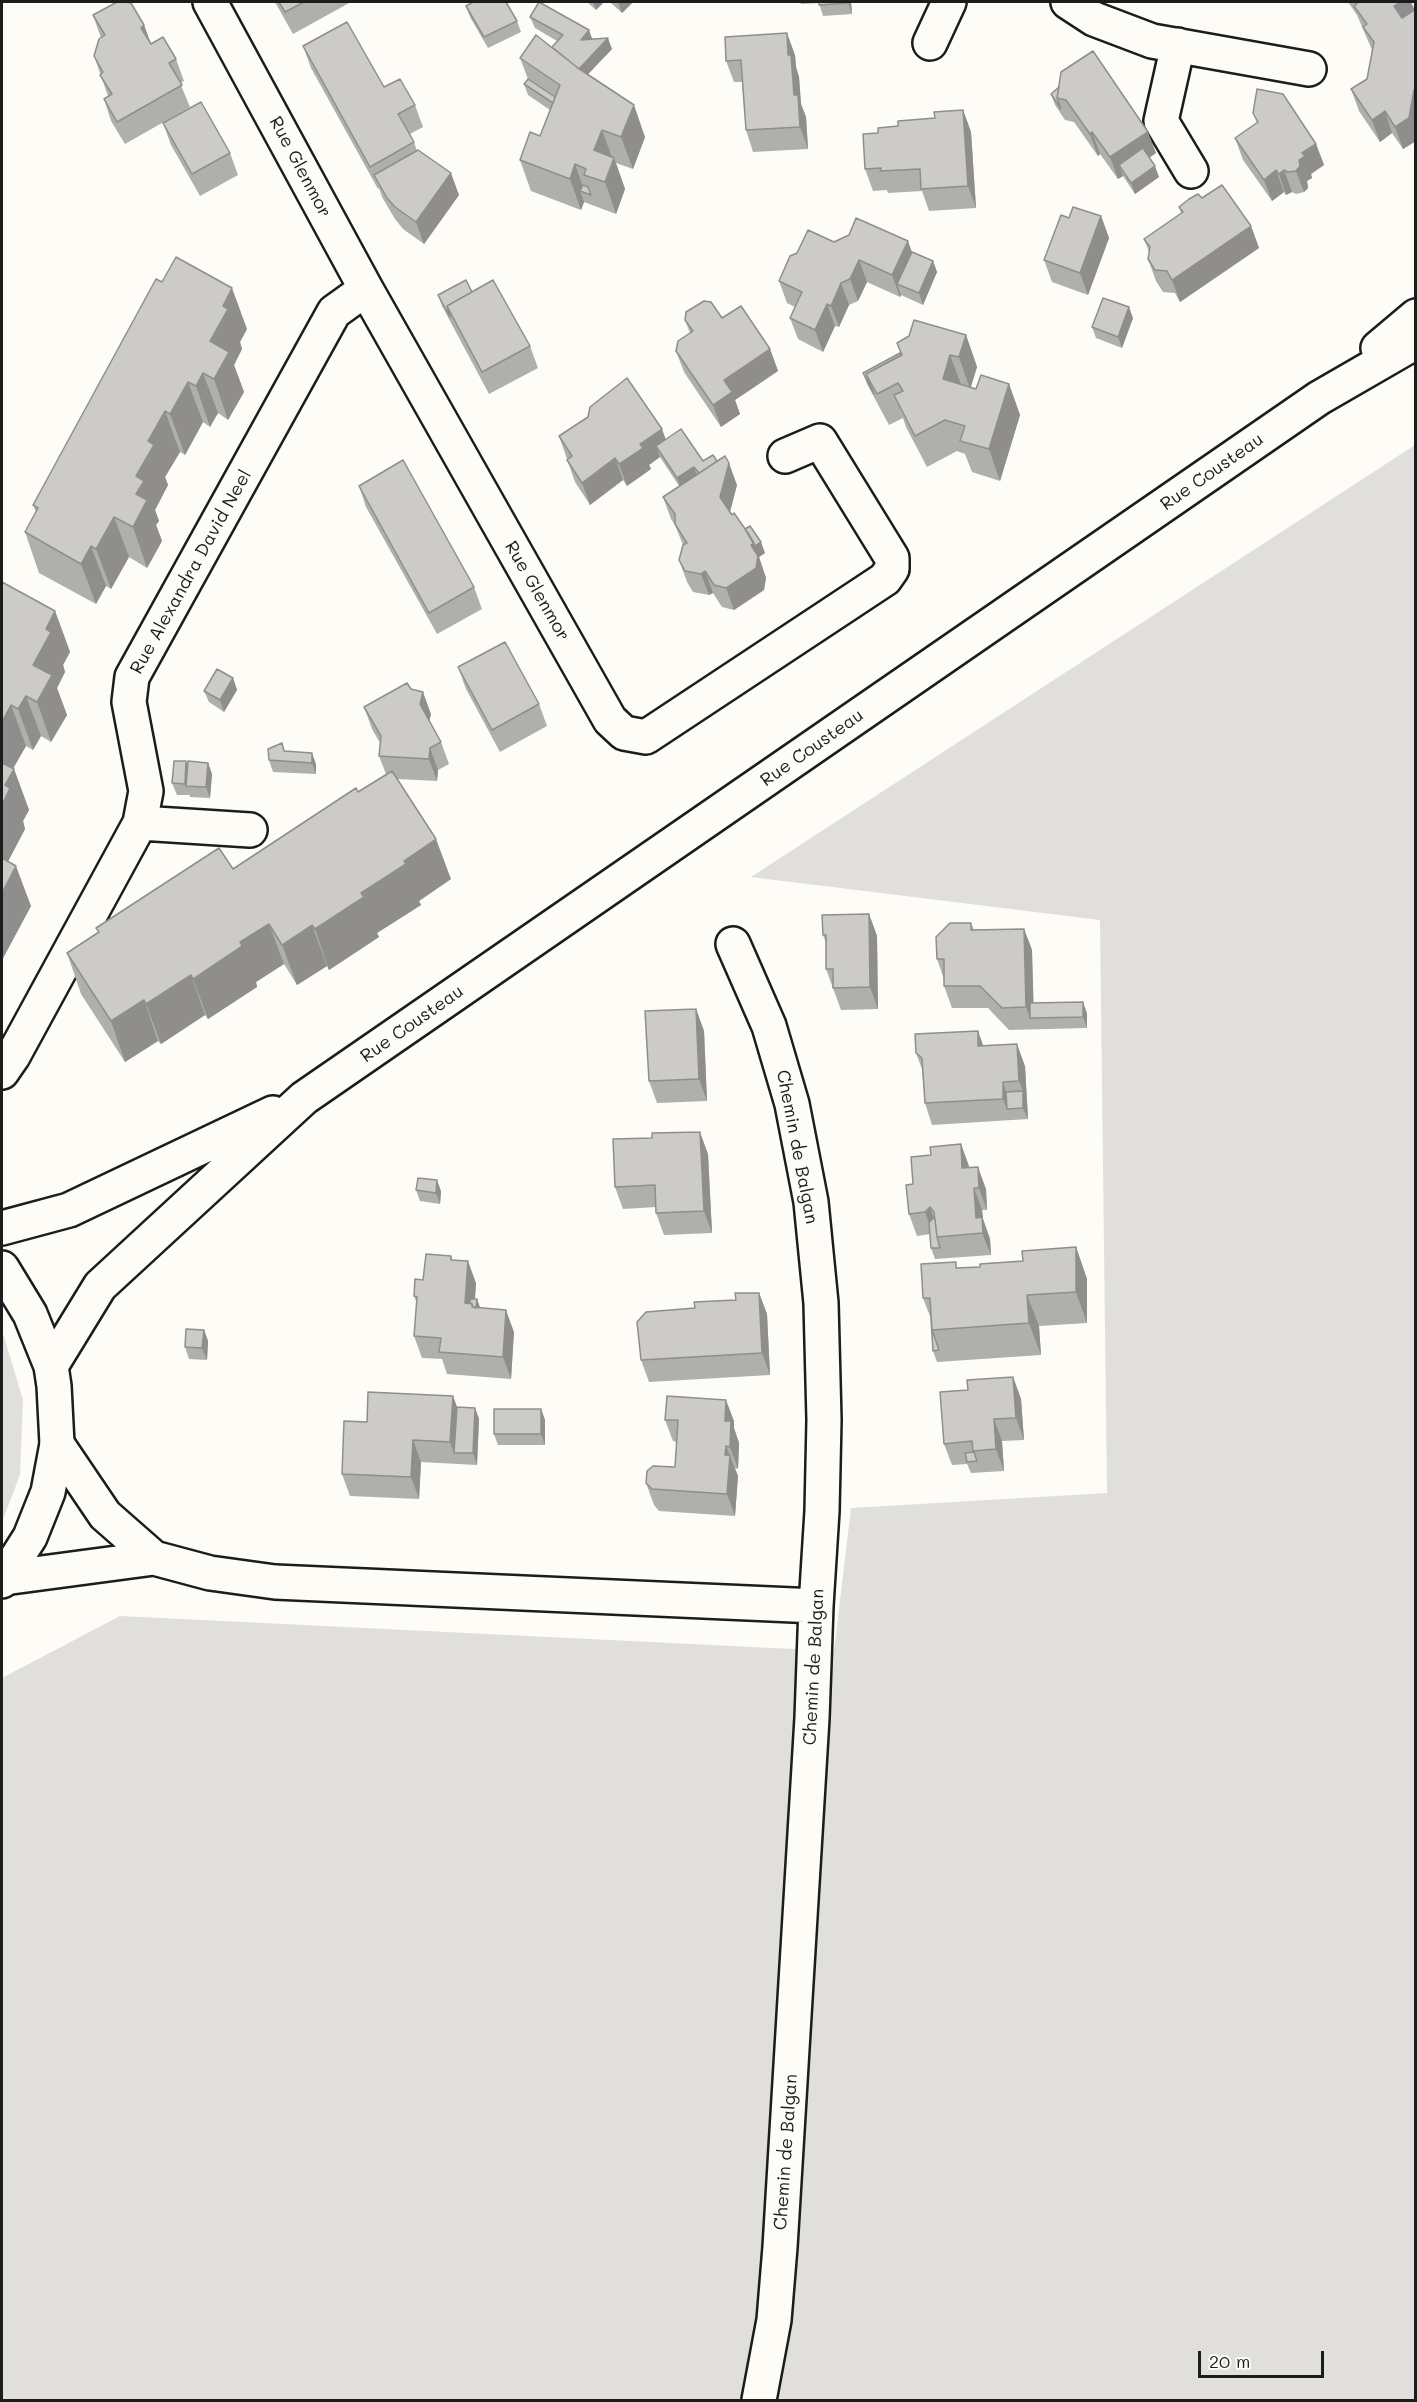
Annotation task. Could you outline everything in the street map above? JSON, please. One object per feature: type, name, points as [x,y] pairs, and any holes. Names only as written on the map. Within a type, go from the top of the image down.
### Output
[{"type":"street","name":"Rue Glenmor","points":[[210,2],[366,289],[610,720],[624,733],[646,737],[885,579],[892,569],[892,558],[820,441],[785,456]]},
{"type":"street","points":[[930,43],[949,2]]},
{"type":"street","points":[[1068,2],[1094,20],[1152,41],[1309,69]]},
{"type":"street","points":[[1178,45],[1161,121],[1191,171]]},
{"type":"street","name":"Rue Alexandra David Neel","points":[[2,1072],[13,1056],[140,823],[146,791],[129,702],[132,677],[334,312],[366,289]]},
{"type":"street","name":"Rue Cousteau","points":[[1319,398],[1416,316]]},
{"type":"street","name":"Rue Cousteau","points":[[51,1366],[100,1286],[304,1098],[1319,398],[1416,342]]},
{"type":"street","points":[[140,823],[250,830]]},
{"type":"street","name":"Chemin de Balgan","points":[[733,944],[769,1026],[792,1104],[811,1202],[820,1303],[824,1420],[811,1730],[780,2247],[774,2320],[759,2400]]},
{"type":"street","name":"Rue Cousteau","points":[[2,1228],[69,1210],[304,1098]]},
{"type":"street","points":[[2,1268],[30,1314],[51,1366],[57,1444],[48,1492],[30,1537],[3,1580]]},
{"type":"street","points":[[57,1444],[105,1515],[154,1557]]},
{"type":"street","points":[[3,1580],[154,1557],[210,1573],[275,1582],[816,1606]]},
{"type":"shaded area","points":[[1415,445],[1415,2400],[2,2400],[2,1678],[120,1616],[834,1651],[851,1508],[1107,1493],[1100,920],[751,877]]},
{"type":"shaded area","points":[[2,1330],[23,1400],[20,1475],[2,1522]]},
{"type":"building","points":[[117,2],[131,3],[144,25],[141,28],[151,44],[163,37],[176,59],[169,63],[182,85],[117,122],[104,99],[112,94],[100,75],[103,72],[94,56],[99,39],[105,35],[93,15]]},
{"type":"building","points":[[279,2],[304,2],[285,12]]},
{"type":"building","points":[[473,2],[506,2],[517,21],[484,37],[466,6]]},
{"type":"building","points":[[539,2],[589,30],[581,40],[608,38],[579,69],[552,47],[563,35],[530,17]]},
{"type":"building","points":[[819,2],[848,2],[848,3],[819,5]]},
{"type":"building","points":[[1355,2],[1400,2],[1394,6],[1402,18],[1416,9],[1416,91],[1414,90],[1409,118],[1395,127],[1385,111],[1372,120],[1351,89],[1367,79],[1374,42],[1363,27],[1367,24],[1354,6],[1357,4]]},
{"type":"building","points":[[347,22],[384,87],[400,79],[415,105],[398,114],[414,142],[370,167],[303,46]]},
{"type":"building","points":[[787,33],[794,95],[798,95],[800,127],[746,130],[741,60],[726,61],[725,37]]},
{"type":"building","points":[[536,35],[578,68],[634,105],[621,137],[602,130],[594,150],[614,158],[605,182],[584,175],[586,169],[575,164],[570,179],[520,160],[530,132],[540,136],[560,85],[520,58]]},
{"type":"building","points":[[1093,51],[1148,132],[1110,157],[1066,100],[1057,98],[1061,72]]},
{"type":"building","points":[[528,79],[555,97],[553,103],[524,84]]},
{"type":"building","points":[[1059,87],[1057,98],[1061,109],[1051,94]]},
{"type":"building","points":[[1257,89],[1283,94],[1316,144],[1302,153],[1305,156],[1299,160],[1300,166],[1296,171],[1284,170],[1279,174],[1276,170],[1264,180],[1235,138],[1258,122],[1253,113]]},
{"type":"building","points":[[201,102],[230,153],[192,174],[163,123]]},
{"type":"building","points":[[963,110],[968,186],[921,189],[920,169],[880,171],[881,168],[865,169],[863,134],[878,133],[878,128],[898,126],[898,121],[935,118],[934,112]]},
{"type":"building","points":[[1143,148],[1155,166],[1131,183],[1119,165]]},
{"type":"building","points":[[418,150],[451,173],[416,222],[395,207],[374,175]]},
{"type":"building","points":[[583,185],[588,187],[591,195],[580,191]]},
{"type":"building","points":[[1222,185],[1251,226],[1172,280],[1167,271],[1155,270],[1148,259],[1150,247],[1144,239],[1183,212],[1179,207],[1189,199],[1198,194],[1202,198]]},
{"type":"building","points":[[1073,207],[1101,216],[1080,273],[1044,260],[1061,215],[1069,218]]},
{"type":"building","points":[[856,218],[908,241],[892,275],[859,260],[850,279],[841,283],[831,306],[827,304],[815,330],[790,318],[802,292],[779,281],[790,256],[797,253],[808,230],[834,242],[849,235]]},
{"type":"building","points":[[912,252],[933,261],[919,293],[897,284]]},
{"type":"building","points":[[176,257],[232,288],[223,306],[228,309],[210,341],[229,352],[214,379],[203,373],[196,386],[188,382],[170,414],[165,411],[148,441],[154,445],[136,476],[144,481],[136,494],[147,500],[133,527],[114,517],[96,549],[91,546],[81,564],[25,532],[38,508],[33,505],[156,279],[162,282]]},
{"type":"building","points":[[466,280],[472,292],[447,306],[450,317],[438,295]]},
{"type":"building","points":[[493,280],[530,346],[482,372],[447,306]]},
{"type":"building","points":[[1103,298],[1129,307],[1118,337],[1092,327]]},
{"type":"building","points":[[704,301],[711,302],[722,318],[741,306],[770,349],[724,380],[732,392],[713,405],[676,351],[678,341],[693,331],[685,320],[686,312]]},
{"type":"building","points":[[914,320],[966,335],[959,357],[950,355],[943,379],[976,389],[981,375],[1009,384],[989,449],[960,441],[965,426],[945,420],[915,436],[894,395],[903,391],[898,383],[877,394],[866,374],[902,355],[897,343],[909,336]]},
{"type":"building","points":[[900,353],[901,355],[866,374],[874,394],[863,373]]},
{"type":"building","points":[[627,378],[662,429],[640,444],[643,448],[619,464],[615,458],[582,483],[567,460],[572,456],[559,436],[588,417],[590,407]]},
{"type":"building","points":[[681,429],[703,461],[713,455],[717,461],[699,473],[694,467],[677,478],[656,446]]},
{"type":"building","points":[[725,456],[729,463],[720,497],[750,536],[754,543],[751,545],[758,556],[756,568],[726,588],[714,585],[705,571],[701,574],[685,571],[679,560],[683,545],[687,543],[675,524],[675,514],[663,497]]},
{"type":"building","points":[[403,460],[474,587],[429,613],[359,486]]},
{"type":"building","points":[[750,526],[761,542],[755,546],[745,529]]},
{"type":"building","points":[[2,582],[55,611],[46,629],[51,632],[33,665],[52,675],[37,702],[26,696],[18,709],[11,705],[2,722]]},
{"type":"building","points":[[505,642],[539,704],[492,730],[458,667]]},
{"type":"building","points":[[217,669],[233,678],[220,700],[204,691]]},
{"type":"building","points":[[407,683],[411,689],[423,692],[420,704],[441,742],[430,748],[429,759],[379,756],[381,736],[364,707]]},
{"type":"building","points":[[282,743],[284,751],[312,753],[312,763],[269,760],[268,749]]},
{"type":"building","points":[[174,761],[186,761],[185,784],[172,783]]},
{"type":"building","points":[[188,761],[208,763],[206,787],[186,786]]},
{"type":"building","points":[[2,763],[14,769],[5,785],[10,788],[2,805]]},
{"type":"building","points":[[392,771],[436,839],[404,861],[406,864],[361,893],[364,897],[315,929],[312,925],[282,945],[269,924],[240,942],[242,946],[193,979],[191,975],[146,1004],[144,1000],[111,1021],[67,953],[99,932],[96,928],[219,848],[233,869],[356,788],[358,792]]},
{"type":"building","points":[[2,858],[16,866],[2,893]]},
{"type":"building","points":[[869,914],[870,987],[833,988],[833,969],[826,969],[826,935],[823,935],[822,915]]},
{"type":"building","points":[[950,923],[971,923],[971,930],[1024,929],[1026,1007],[1002,1008],[980,986],[944,986],[944,959],[937,959],[936,937]]},
{"type":"building","points":[[1083,1002],[1083,1017],[1030,1018],[1030,1003]]},
{"type":"building","points":[[696,1009],[699,1079],[649,1081],[645,1011]]},
{"type":"building","points":[[978,1031],[978,1046],[1017,1044],[1019,1081],[1003,1082],[1003,1099],[925,1103],[922,1058],[916,1053],[915,1034]]},
{"type":"building","points":[[1023,1091],[1023,1108],[1007,1109],[1006,1092]]},
{"type":"building","points":[[700,1132],[704,1211],[656,1213],[655,1185],[615,1187],[613,1139],[652,1138],[652,1133]]},
{"type":"building","points":[[961,1144],[962,1168],[978,1167],[979,1188],[974,1188],[976,1218],[982,1217],[983,1233],[937,1237],[934,1212],[930,1207],[925,1212],[909,1214],[906,1185],[913,1184],[911,1157],[931,1155],[930,1147]]},
{"type":"building","points":[[418,1178],[437,1180],[436,1193],[416,1190]]},
{"type":"building","points":[[933,1218],[940,1248],[931,1248],[929,1223]]},
{"type":"building","points":[[1076,1247],[1076,1292],[1027,1295],[1029,1323],[932,1330],[930,1298],[923,1298],[921,1264],[956,1262],[956,1268],[980,1267],[980,1264],[1023,1261],[1022,1251]]},
{"type":"building","points":[[426,1254],[451,1256],[451,1260],[468,1261],[465,1303],[472,1304],[472,1307],[506,1310],[503,1357],[439,1352],[441,1338],[414,1336],[417,1297],[414,1296],[415,1279],[423,1280]]},
{"type":"building","points":[[735,1293],[759,1293],[762,1353],[641,1360],[637,1322],[646,1312],[695,1308],[694,1302],[736,1300]]},
{"type":"building","points":[[470,1299],[477,1299],[476,1308],[470,1303]]},
{"type":"building","points":[[931,1319],[939,1350],[933,1351]]},
{"type":"building","points":[[186,1329],[204,1330],[202,1348],[185,1347]]},
{"type":"building","points":[[1013,1377],[1016,1418],[994,1419],[996,1449],[973,1451],[972,1441],[944,1444],[940,1392],[968,1390],[967,1380]]},
{"type":"building","points":[[368,1392],[453,1396],[450,1442],[413,1440],[411,1477],[342,1474],[344,1421],[367,1422]]},
{"type":"building","points":[[667,1396],[726,1400],[725,1421],[731,1421],[730,1447],[726,1446],[725,1455],[730,1455],[727,1494],[652,1489],[646,1483],[647,1471],[653,1466],[675,1467],[678,1420],[665,1420]]},
{"type":"building","points":[[457,1407],[475,1408],[473,1453],[454,1453]]},
{"type":"building","points":[[494,1409],[541,1409],[541,1434],[494,1434]]},
{"type":"building","points":[[974,1452],[977,1461],[967,1462],[965,1453]]}]
